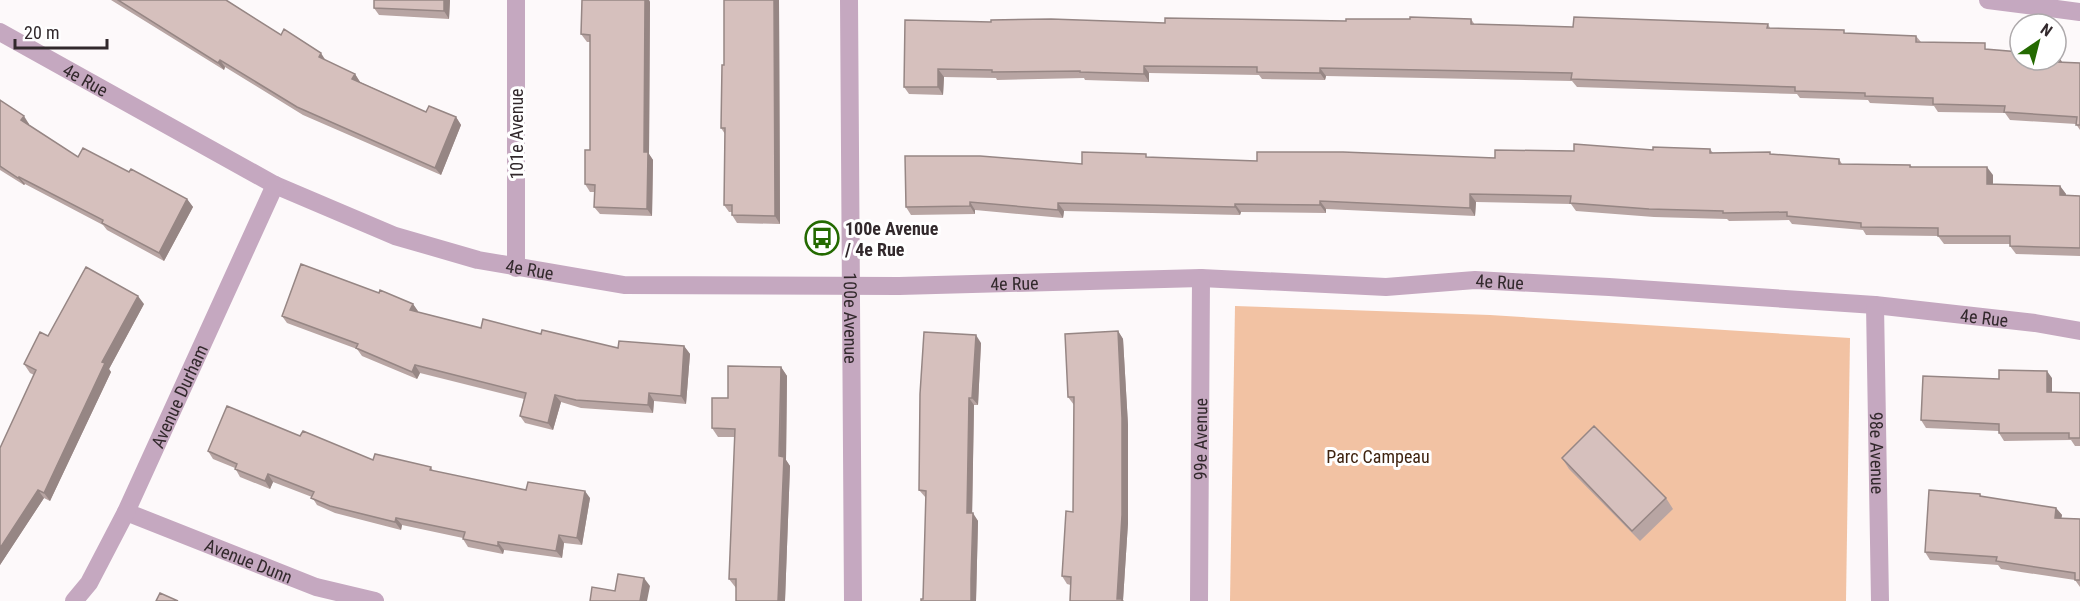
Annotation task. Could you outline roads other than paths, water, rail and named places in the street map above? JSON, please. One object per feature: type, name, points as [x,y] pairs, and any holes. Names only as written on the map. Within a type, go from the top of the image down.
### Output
[{"type":"street","name":"101e Avenue","points":[[516,0],[516,268]]},
{"type":"street","name":"100e Avenue","points":[[849,0],[853,601]]},
{"type":"street","points":[[1988,0],[2080,12]]},
{"type":"street","name":"4e Rue","points":[[0,32],[275,185],[396,236],[477,260],[624,285],[851,285],[1201,278],[1386,287],[1475,280],[1875,305],[2035,323],[2080,331]]},
{"type":"street","name":"Avenue Durham","points":[[74,601],[89,584],[126,512],[275,185]]},
{"type":"street","name":"99e Avenue","points":[[1199,601],[1201,278]]},
{"type":"street","name":"98e Avenue","points":[[1875,305],[1880,601]]},
{"type":"street","name":"Avenue Dunn","points":[[126,512],[316,587],[375,601]]},
{"type":"place","name":"100e Avenue / 4e Rue","points":[[822,238]]},
{"type":"park label","name":"Parc Campeau","points":[[1378,456]]}]
